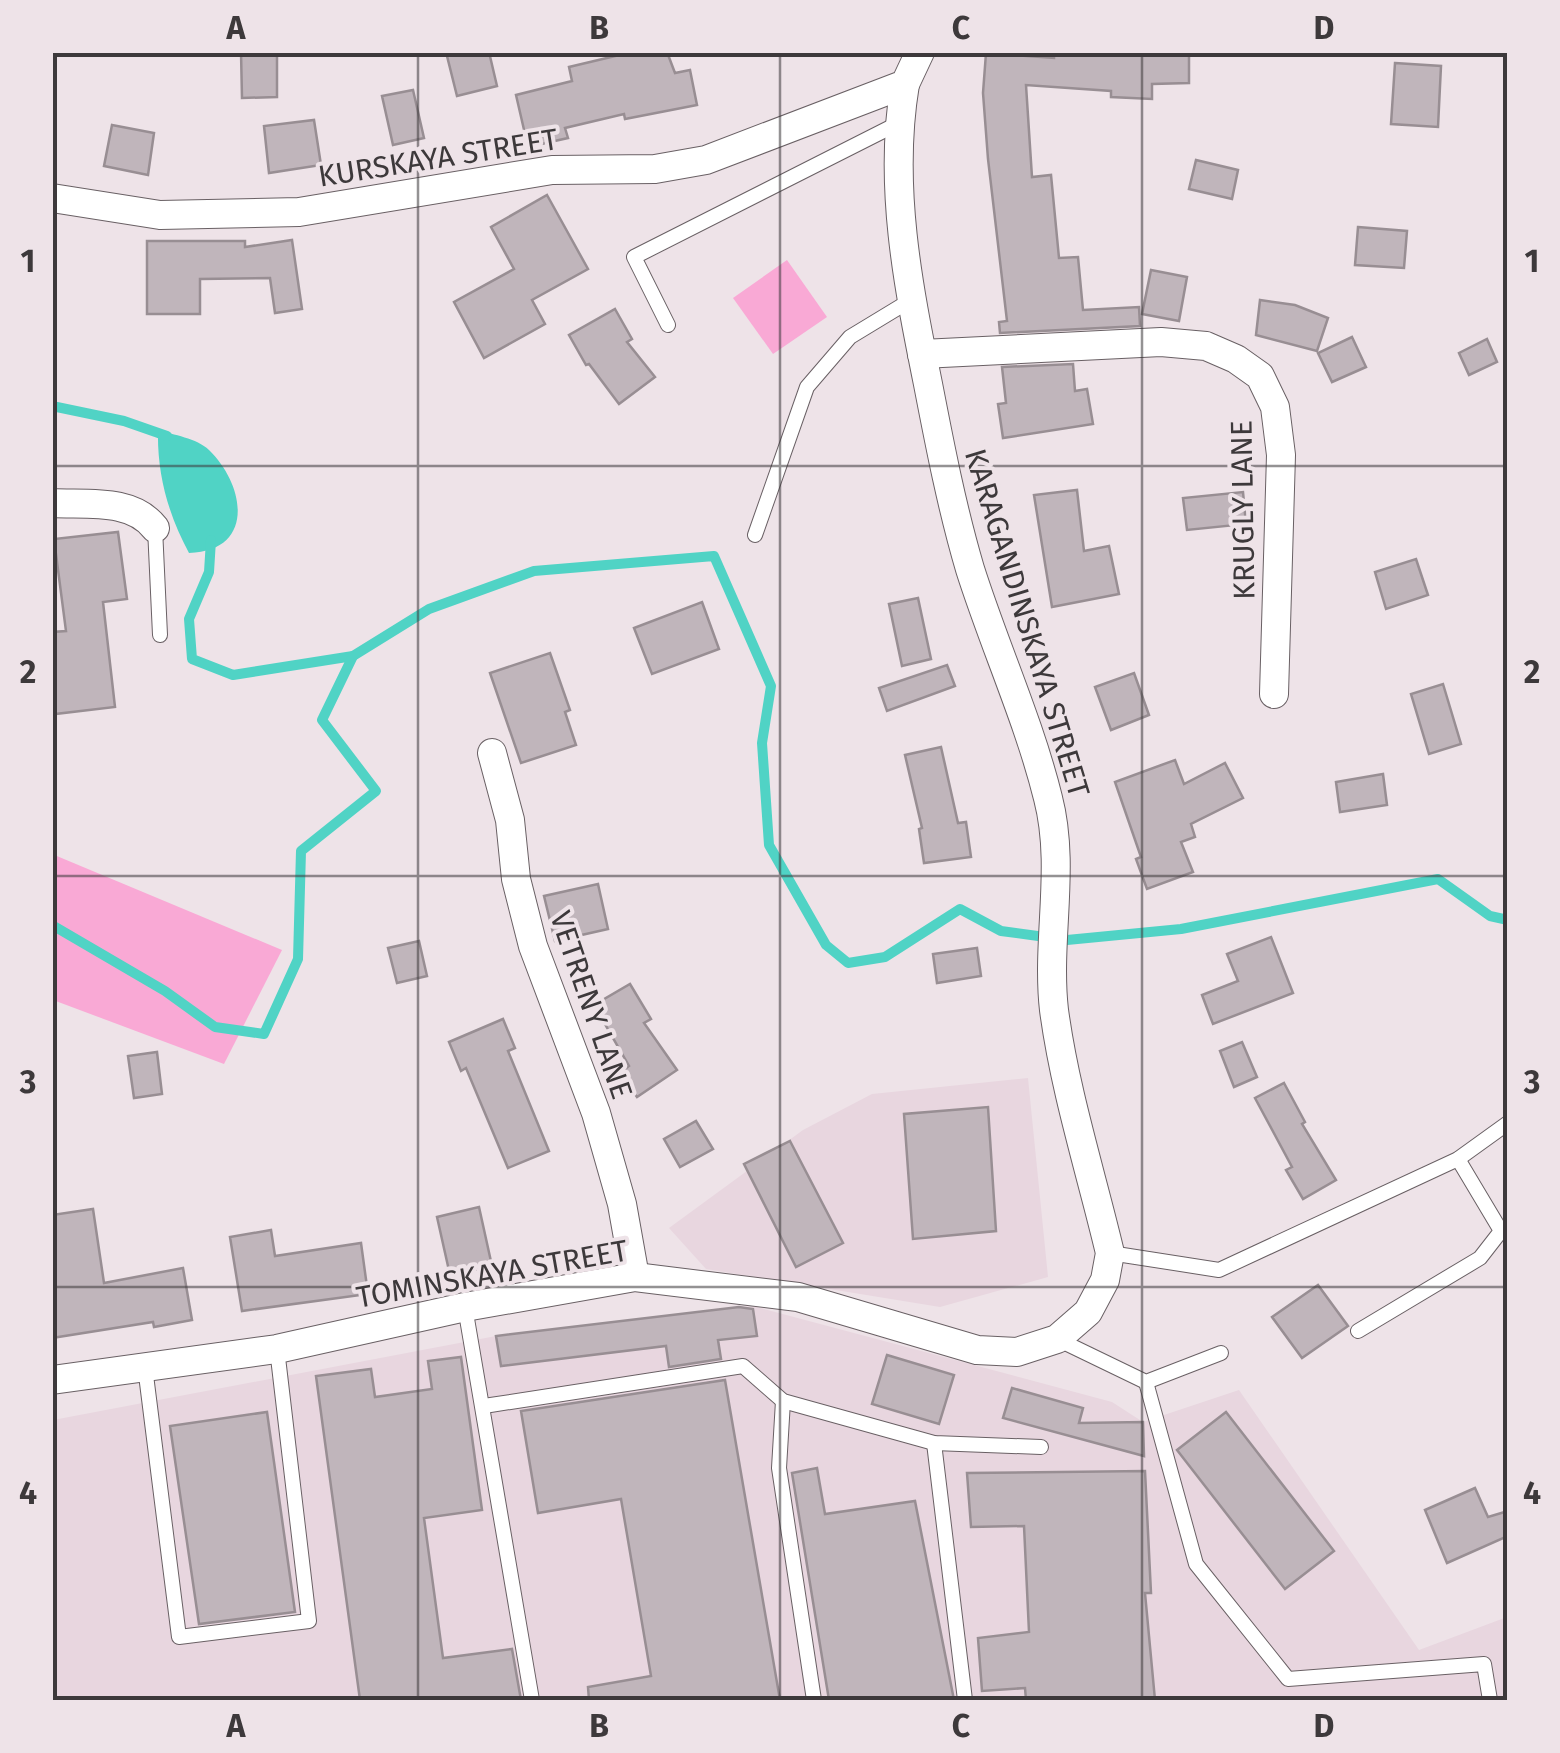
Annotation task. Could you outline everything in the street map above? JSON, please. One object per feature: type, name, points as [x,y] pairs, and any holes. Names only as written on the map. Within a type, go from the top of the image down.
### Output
[{"type":"street","points":[[905,84],[920,52]]},
{"type":"street","name":"KARAGANDINSKAYA STREET","points":[[905,84],[896,179],[911,300],[944,467],[970,567],[1048,798],[1056,842],[1050,942],[1054,1008],[1066,1075],[1110,1253]]},
{"type":"street","name":"KURSKAYA STREET","points":[[52,198],[160,214],[299,212],[552,170],[655,169],[706,160],[905,84]]},
{"type":"street","name":"KRUGLY LANE","points":[[922,354],[1161,342],[1206,346],[1236,359],[1260,376],[1275,407],[1281,455],[1274,694]]},
{"type":"street","points":[[52,503],[127,508],[146,516],[155,528]]},
{"type":"street","name":"VETRENY LANE","points":[[492,753],[510,820],[516,879],[533,946],[596,1113],[622,1204],[635,1277]]},
{"type":"street","points":[[1057,1340],[1088,1312],[1104,1280],[1110,1253]]},
{"type":"street","name":"TOMINSKAYA STREET","points":[[52,1380],[277,1350],[466,1307],[635,1277],[798,1297],[976,1350],[1017,1352],[1057,1340]]},
{"type":"lane","points":[[668,325],[634,257],[899,123]]},
{"type":"lane","points":[[755,536],[807,387],[850,337],[911,300]]},
{"type":"lane","points":[[155,528],[160,635]]},
{"type":"lane","points":[[1110,1253],[1219,1270],[1458,1159],[1508,1123]]},
{"type":"lane","points":[[1358,1332],[1480,1258],[1502,1231],[1458,1159]]},
{"type":"lane","points":[[466,1307],[532,1700]]},
{"type":"lane","points":[[1057,1340],[1146,1382],[1221,1353]]},
{"type":"lane","points":[[145,1367],[180,1637],[290,1624],[308,1621],[277,1350]]},
{"type":"lane","points":[[484,1406],[743,1366],[783,1401],[934,1443],[1041,1447]]},
{"type":"lane","points":[[1146,1382],[1196,1564],[1288,1679],[1484,1664],[1490,1700]]},
{"type":"lane","points":[[783,1401],[779,1468],[814,1700]]},
{"type":"lane","points":[[934,1443],[965,1700]]},
{"type":"shaded area","points":[[787,260],[827,317],[773,354],[733,298]]},
{"type":"shaded area","points":[[158,430],[204,446],[231,481],[238,514],[234,529],[225,541],[210,549],[189,553],[182,538],[162,478]]},
{"type":"shaded area","points":[[52,854],[282,950],[224,1064],[53,1000]]},
{"type":"shaded area","points":[[1028,1078],[1048,1277],[940,1307],[706,1269],[669,1228],[803,1130],[872,1094]]},
{"type":"shaded area","points":[[753,1306],[1112,1402],[1143,1422],[1239,1390],[1419,1650],[1507,1617],[1507,1700],[53,1700],[53,1420],[496,1336]]},
{"type":"building","points":[[241,52],[277,52],[277,97],[242,98]]},
{"type":"building","points":[[446,52],[489,52],[497,86],[457,96]]},
{"type":"building","points":[[632,52],[667,52],[675,73],[690,70],[697,105],[625,119],[624,114],[565,128],[568,138],[528,147],[516,95],[572,81],[569,67]]},
{"type":"building","points":[[1054,52],[1189,54],[1189,83],[1152,84],[1152,99],[1111,97],[1111,91],[1026,85],[1032,177],[1051,175],[1059,258],[1078,257],[1083,310],[1139,307],[1140,326],[1000,333],[999,322],[1007,321],[988,159],[983,93],[986,53],[1054,58]]},
{"type":"building","points":[[1395,63],[1441,66],[1438,127],[1391,124]]},
{"type":"building","points":[[413,90],[424,138],[393,145],[382,96]]},
{"type":"building","points":[[314,120],[321,165],[269,173],[264,126]]},
{"type":"building","points":[[112,125],[154,133],[148,175],[104,166]]},
{"type":"building","points":[[1196,160],[1238,170],[1232,199],[1189,189]]},
{"type":"building","points":[[547,195],[588,269],[532,300],[545,324],[484,358],[454,302],[514,269],[491,227]]},
{"type":"building","points":[[1358,227],[1407,231],[1404,268],[1355,265]]},
{"type":"building","points":[[292,240],[302,309],[275,313],[270,278],[200,279],[200,314],[147,314],[147,241],[245,241],[245,247]]},
{"type":"building","points":[[1151,270],[1187,277],[1179,321],[1142,314]]},
{"type":"building","points":[[1260,300],[1295,305],[1328,318],[1317,351],[1256,335]]},
{"type":"building","points":[[615,309],[632,339],[627,342],[655,377],[619,404],[586,365],[569,335]]},
{"type":"building","points":[[1352,337],[1366,367],[1332,382],[1318,353]]},
{"type":"building","points":[[1487,339],[1497,362],[1469,375],[1459,353]]},
{"type":"building","points":[[1073,364],[1075,391],[1087,389],[1093,424],[1003,438],[998,404],[1006,403],[1002,367]]},
{"type":"building","points":[[1077,490],[1084,551],[1109,546],[1119,594],[1052,607],[1034,495]]},
{"type":"building","points":[[1243,492],[1246,524],[1187,530],[1183,498]]},
{"type":"building","points":[[118,532],[127,599],[103,602],[115,707],[55,714],[52,632],[66,631],[54,539]]},
{"type":"building","points":[[1416,559],[1428,595],[1386,609],[1375,572]]},
{"type":"building","points":[[918,598],[931,659],[902,666],[889,604]]},
{"type":"building","points":[[702,602],[719,649],[652,674],[634,628]]},
{"type":"building","points":[[550,653],[570,710],[565,712],[576,745],[521,763],[490,673]]},
{"type":"building","points":[[947,665],[955,686],[887,711],[879,688]]},
{"type":"building","points":[[1134,673],[1149,715],[1111,730],[1095,687]]},
{"type":"building","points":[[1443,684],[1461,744],[1429,754],[1411,694]]},
{"type":"building","points":[[941,747],[958,823],[966,822],[971,857],[924,863],[919,829],[922,828],[905,755]]},
{"type":"building","points":[[1175,760],[1184,784],[1225,763],[1243,798],[1191,824],[1195,837],[1181,842],[1193,872],[1147,889],[1136,859],[1141,857],[1115,782]]},
{"type":"building","points":[[1383,774],[1387,805],[1340,812],[1336,782]]},
{"type":"building","points":[[598,884],[608,929],[555,941],[544,896]]},
{"type":"building","points":[[1271,937],[1293,993],[1213,1024],[1202,995],[1238,981],[1227,954]]},
{"type":"building","points":[[419,941],[427,976],[397,983],[388,948]]},
{"type":"building","points":[[977,948],[981,976],[937,983],[933,954]]},
{"type":"building","points":[[630,984],[651,1019],[644,1023],[677,1070],[637,1097],[620,1073],[629,1066],[594,1005]]},
{"type":"building","points":[[503,1019],[515,1048],[508,1051],[549,1151],[508,1168],[466,1068],[461,1071],[449,1042]]},
{"type":"building","points":[[1242,1042],[1257,1077],[1234,1087],[1220,1051]]},
{"type":"building","points":[[157,1052],[162,1094],[134,1098],[128,1056]]},
{"type":"building","points":[[1284,1083],[1305,1122],[1302,1124],[1336,1180],[1303,1199],[1286,1170],[1292,1167],[1255,1098]]},
{"type":"building","points":[[988,1107],[996,1231],[913,1239],[904,1114]]},
{"type":"building","points":[[696,1121],[713,1149],[680,1167],[664,1139]]},
{"type":"building","points":[[790,1141],[843,1243],[796,1267],[744,1164]]},
{"type":"building","points":[[479,1207],[492,1266],[450,1275],[437,1217]]},
{"type":"building","points":[[93,1209],[104,1283],[183,1268],[192,1320],[52,1338],[52,1215]]},
{"type":"building","points":[[271,1230],[275,1256],[361,1243],[368,1294],[242,1311],[230,1237]]},
{"type":"building","points":[[1318,1285],[1348,1326],[1302,1358],[1272,1317]]},
{"type":"building","points":[[739,1307],[753,1309],[757,1336],[718,1340],[721,1359],[669,1367],[666,1346],[501,1366],[496,1336]]},
{"type":"building","points":[[887,1355],[954,1375],[939,1424],[872,1404]]},
{"type":"building","points":[[461,1357],[482,1510],[424,1518],[443,1658],[512,1649],[521,1700],[360,1700],[316,1376],[371,1369],[375,1397],[432,1389],[428,1361]]},
{"type":"building","points":[[725,1380],[780,1700],[589,1700],[588,1687],[651,1676],[621,1499],[538,1513],[521,1411]]},
{"type":"building","points":[[1012,1388],[1083,1408],[1079,1423],[1143,1422],[1144,1456],[1003,1418]]},
{"type":"building","points":[[267,1412],[295,1612],[199,1624],[170,1426]]},
{"type":"building","points":[[1226,1412],[1334,1551],[1285,1589],[1177,1450]]},
{"type":"building","points":[[817,1468],[825,1514],[915,1501],[954,1700],[829,1700],[792,1473]]},
{"type":"building","points":[[1145,1471],[1151,1593],[1145,1593],[1155,1700],[1026,1700],[1025,1688],[982,1691],[978,1638],[1029,1632],[1024,1526],[971,1527],[967,1473]]},
{"type":"building","points":[[1475,1488],[1488,1517],[1508,1511],[1508,1536],[1447,1563],[1425,1510]]},
{"type":"waterway","points":[[52,406],[124,421],[167,436]]},
{"type":"waterway","points":[[211,540],[209,572],[189,619],[192,659],[233,675],[353,656]]},
{"type":"waterway","points":[[52,925],[165,991],[215,1027],[264,1034],[298,959],[301,851],[376,791],[322,720],[353,656],[429,609],[534,571],[714,556],[771,686],[762,743],[769,845],[826,945],[848,963],[885,957],[960,909],[1001,931],[1067,940],[1181,929],[1438,879],[1490,916],[1508,920]]}]
